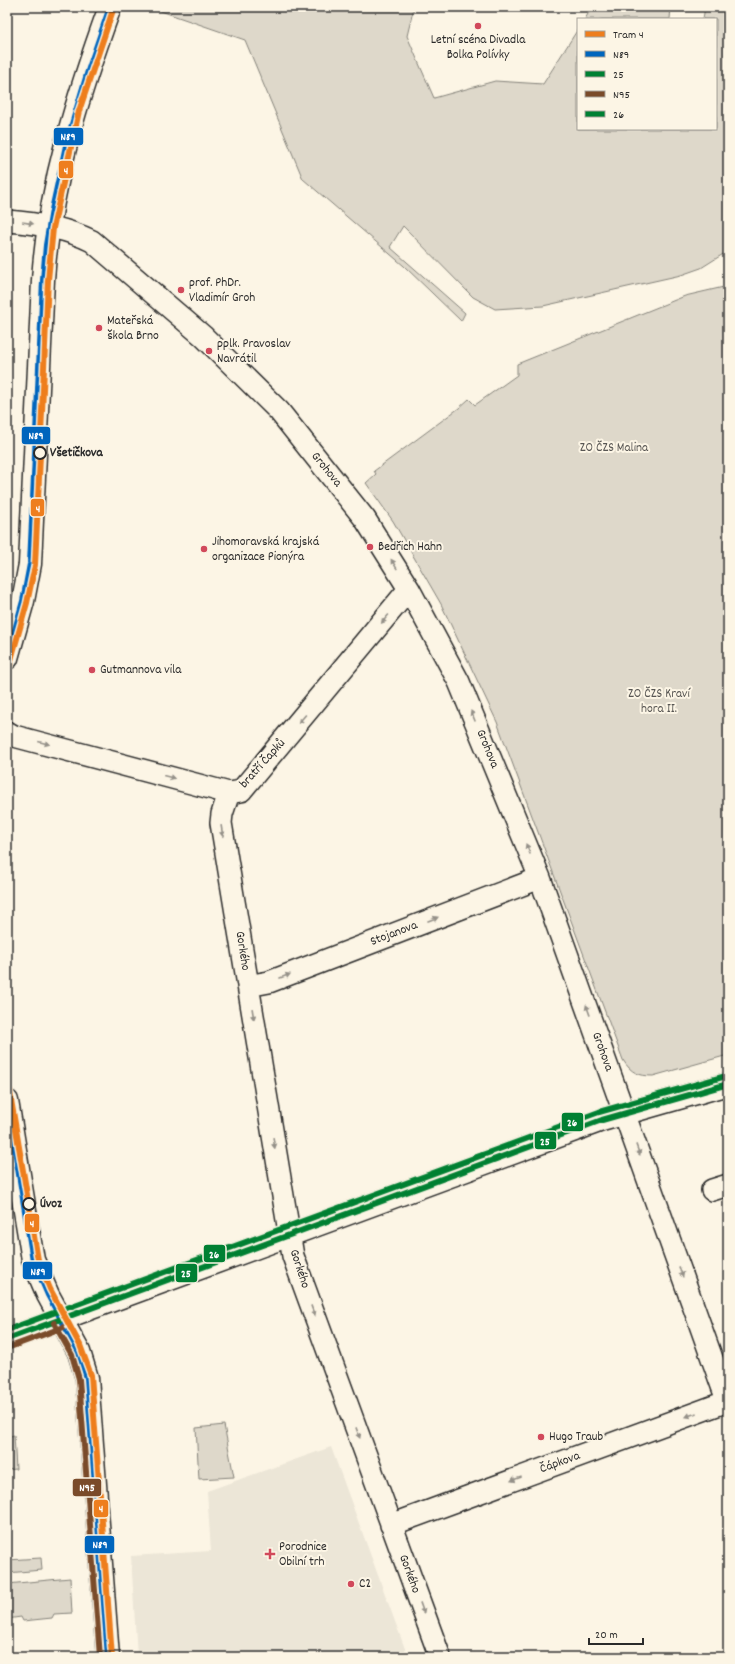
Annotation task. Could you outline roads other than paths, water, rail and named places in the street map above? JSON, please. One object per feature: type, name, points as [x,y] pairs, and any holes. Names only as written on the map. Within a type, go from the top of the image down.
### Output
[{"type":"street","points":[[7,658],[23,601],[30,564],[43,280],[49,227],[75,110],[110,7]]},
{"type":"street","points":[[7,221],[28,222],[49,227]]},
{"type":"street","name":"Grohova","points":[[49,227],[75,233],[92,242],[203,336],[279,411],[365,519],[410,589],[459,682],[540,878],[728,1402]]},
{"type":"street","name":"bratří Čapků","points":[[7,732],[14,736],[229,793],[244,789],[410,589]]},
{"type":"street","name":"Gorkého","points":[[229,793],[222,814],[221,824],[293,1256],[440,1657]]},
{"type":"street","name":"Stojanova","points":[[248,986],[269,982],[540,878]]},
{"type":"street","points":[[7,1339],[289,1234],[624,1113],[728,1084]]},
{"type":"street","points":[[7,1101],[34,1260],[41,1281],[79,1352],[87,1378],[108,1657]]},
{"type":"street","name":"Čápkova","points":[[391,1525],[728,1402]]},
{"type":"tram line","name":"4","points":[[7,674],[27,603],[35,565],[48,280],[53,228],[79,111],[114,7]]},
{"type":"tram line","name":"4","points":[[7,1076],[38,1260],[50,1289],[80,1345],[91,1375],[112,1657]]},
{"type":"place","name":"Letní scéna Divadla Bolka Polívky","points":[[478,26]]},
{"type":"place","name":"prof. PhDr. Vladimír Groh","points":[[181,290]]},
{"type":"place","name":"Mateřská škola Brno","points":[[99,328]]},
{"type":"place","name":"pplk. Pravoslav Navrátil","points":[[209,351]]},
{"type":"place","name":"Všetičkova","points":[[40,453]]},
{"type":"place","name":"Bedřich Hahn","points":[[370,547]]},
{"type":"place","name":"Jihomoravská krajská organizace Pionýra","points":[[204,549]]},
{"type":"place","name":"Gutmannova vila","points":[[92,670]]},
{"type":"place","name":"Úvoz","points":[[29,1204]]},
{"type":"place","name":"Hugo Traub","points":[[541,1437]]},
{"type":"place","name":"Porodnice Obilní trh","points":[[270,1554]]},
{"type":"place","name":"C2","points":[[351,1584]]},
{"type":"park label","name":"ZO ČZS Malina","points":[[614,448]]},
{"type":"park label","name":"ZO ČZS Kraví hora II.","points":[[659,702]]}]
